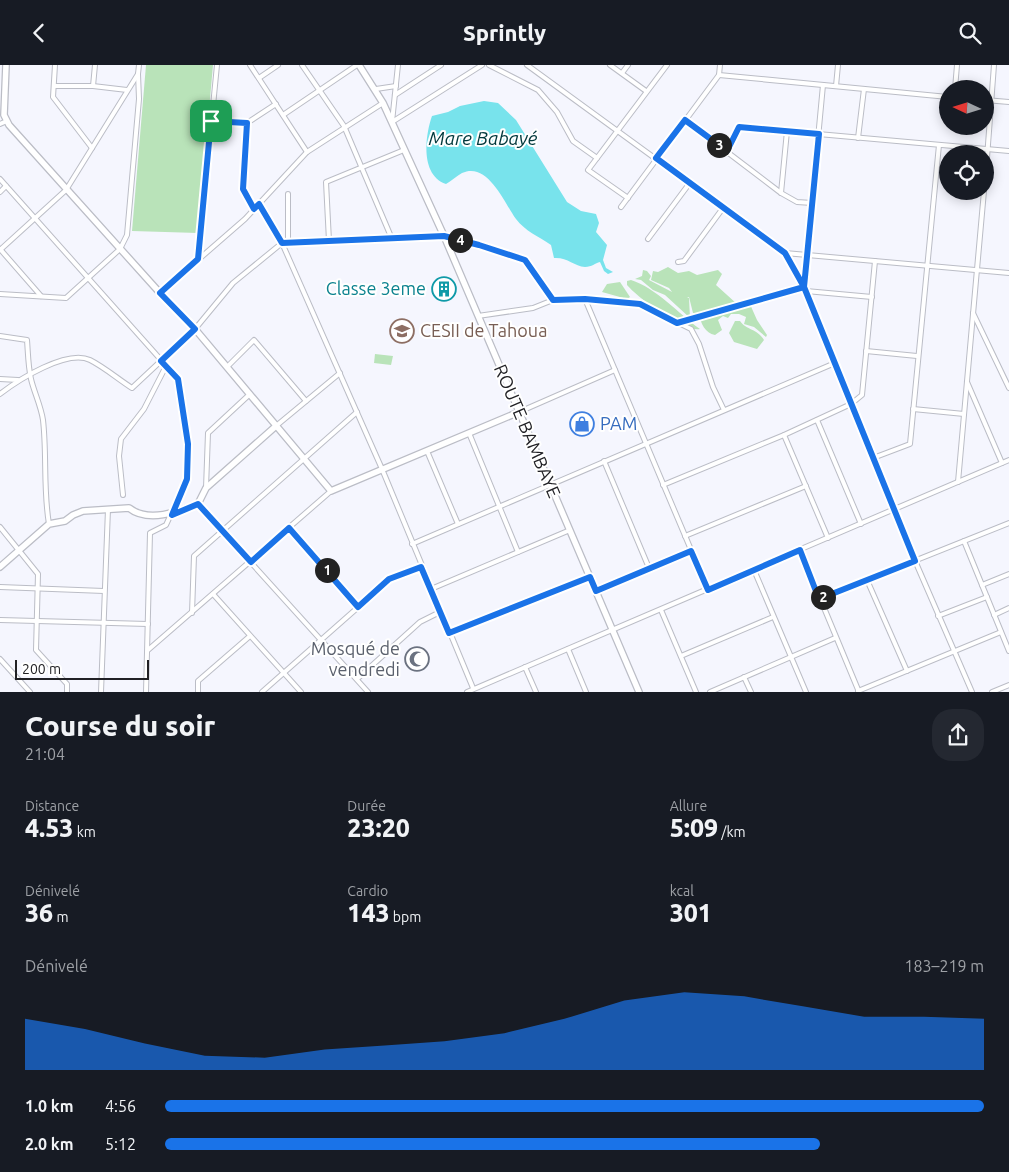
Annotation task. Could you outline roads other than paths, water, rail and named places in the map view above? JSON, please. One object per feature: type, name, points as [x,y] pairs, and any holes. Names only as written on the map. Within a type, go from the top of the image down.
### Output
[{"type":"street","points":[[6,65],[3,80],[4,115],[7,121],[120,249],[195,329],[332,491]]},
{"type":"street","points":[[56,65],[53,97],[92,148]]},
{"type":"street","points":[[93,86],[95,65]]},
{"type":"street","points":[[0,294],[66,298],[120,249],[126,235],[139,99],[139,65]]},
{"type":"street","points":[[198,259],[216,65]]},
{"type":"street","points":[[250,65],[307,152]]},
{"type":"street","points":[[259,79],[278,65]]},
{"type":"street","points":[[302,65],[344,126],[392,239]]},
{"type":"street","points":[[283,115],[358,65]]},
{"type":"street","name":"ROUTE BAMBAYE","points":[[358,65],[376,89],[444,236],[639,692]]},
{"type":"street","points":[[392,122],[398,65]]},
{"type":"street","points":[[396,95],[441,65]]},
{"type":"street","points":[[392,122],[482,65]]},
{"type":"street","points":[[489,65],[538,90],[557,113],[573,141],[596,158]]},
{"type":"street","points":[[527,65],[618,129],[689,184],[785,253],[805,289],[915,561],[972,692]]},
{"type":"street","points":[[610,65],[646,91]]},
{"type":"street","points":[[622,73],[628,65]]},
{"type":"street","points":[[628,198],[588,170],[667,65]]},
{"type":"street","points":[[620,207],[719,75],[720,65]]},
{"type":"street","points":[[836,86],[838,65]]},
{"type":"street","points":[[956,80],[957,65]]},
{"type":"street","points":[[993,80],[994,65]]},
{"type":"street","points":[[41,296],[0,249],[66,189],[138,74]]},
{"type":"street","points":[[719,75],[939,96]]},
{"type":"street","points":[[805,289],[824,85]]},
{"type":"street","points":[[54,86],[93,86],[127,90]]},
{"type":"street","points":[[376,89],[396,86]]},
{"type":"street","points":[[860,145],[864,89]]},
{"type":"street","points":[[994,101],[1009,102]]},
{"type":"street","points":[[160,293],[254,209],[307,152],[344,126],[383,103]]},
{"type":"street","points":[[211,121],[247,123],[276,104]]},
{"type":"street","points":[[685,120],[782,193],[797,202],[812,203]]},
{"type":"street","points":[[0,124],[7,121]]},
{"type":"street","points":[[247,123],[243,189],[254,209]]},
{"type":"street","points":[[727,151],[739,127],[939,145],[910,444],[873,458]]},
{"type":"street","points":[[782,193],[787,131]]},
{"type":"street","points":[[329,241],[326,182],[404,150]]},
{"type":"street","points":[[994,150],[1009,151]]},
{"type":"street","points":[[0,179],[178,379],[188,444],[187,479],[166,525],[150,533],[146,692]]},
{"type":"street","points":[[648,239],[689,184]]},
{"type":"street","points":[[0,192],[6,186]]},
{"type":"street","points":[[288,194],[288,243]]},
{"type":"street","points":[[958,482],[983,200]]},
{"type":"street","points":[[259,204],[282,243],[357,411],[473,688]]},
{"type":"street","points":[[678,262],[684,261],[723,208]]},
{"type":"street","points":[[0,394],[18,380],[30,376],[58,359],[88,359],[132,388],[195,329],[233,283],[282,243],[444,236],[525,260],[553,300]]},
{"type":"street","points":[[785,253],[1009,273]]},
{"type":"street","points":[[663,485],[784,435],[851,404],[862,395],[875,261]]},
{"type":"street","points":[[677,323],[805,289],[872,297]]},
{"type":"street","points":[[585,299],[708,590]]},
{"type":"street","points":[[478,316],[533,308],[553,300],[585,299],[640,304],[692,329],[724,410]]},
{"type":"street","points":[[973,312],[1009,388]]},
{"type":"street","points":[[0,336],[27,340],[30,376],[42,418],[46,452],[44,472],[45,498],[49,525]]},
{"type":"street","points":[[227,367],[254,340],[306,401]]},
{"type":"street","points":[[866,351],[918,356]]},
{"type":"street","points":[[412,544],[835,363]]},
{"type":"street","points":[[123,495],[119,456],[122,439],[144,409],[166,366]]},
{"type":"street","points":[[148,650],[332,491],[615,370]]},
{"type":"street","points":[[0,567],[49,525],[65,521],[83,511],[129,507],[136,513],[172,515],[198,504],[206,488],[340,373]]},
{"type":"street","points":[[0,379],[18,380]]},
{"type":"street","points":[[967,381],[1002,463]]},
{"type":"street","points":[[206,488],[208,433],[250,395]]},
{"type":"street","points":[[913,409],[964,414]]},
{"type":"street","points":[[192,613],[194,556],[357,411]]},
{"type":"street","points":[[817,420],[861,524]]},
{"type":"street","points":[[469,433],[518,552]]},
{"type":"street","points":[[784,435],[828,538]]},
{"type":"street","points":[[427,451],[458,524]]},
{"type":"street","points":[[467,692],[1009,460]]},
{"type":"street","points":[[604,461],[649,569]]},
{"type":"street","points":[[685,536],[806,486]]},
{"type":"street","points":[[198,504],[368,692]]},
{"type":"street","points":[[101,692],[108,509]]},
{"type":"street","points":[[819,599],[1009,523]]},
{"type":"street","points":[[0,527],[38,574],[36,650],[67,684],[67,692]]},
{"type":"street","points":[[289,528],[358,607]]},
{"type":"street","points":[[430,589],[570,531]]},
{"type":"street","points":[[964,541],[1001,632],[1008,644],[1009,651]]},
{"type":"street","points":[[800,550],[859,692],[1001,632]]},
{"type":"street","points":[[596,591],[691,551]]},
{"type":"street","points":[[262,692],[389,579],[421,567]]},
{"type":"street","points":[[754,570],[806,692]]},
{"type":"street","points":[[982,585],[1009,574]]},
{"type":"street","points":[[449,633],[590,577]]},
{"type":"street","points":[[867,580],[907,671]]},
{"type":"street","points":[[0,587],[104,591]]},
{"type":"street","points":[[213,594],[301,692]]},
{"type":"street","points":[[938,616],[987,597]]},
{"type":"street","points":[[994,615],[1009,608]]},
{"type":"street","points":[[661,610],[696,692]]},
{"type":"street","points":[[356,679],[420,622],[440,612]]},
{"type":"street","points":[[681,656],[773,617]]},
{"type":"street","points":[[0,620],[148,624]]},
{"type":"street","points":[[198,692],[198,681],[250,636]]},
{"type":"street","points":[[710,692],[835,638]]},
{"type":"street","points":[[568,649],[586,692]]},
{"type":"street","points":[[1,662],[30,692]]},
{"type":"street","points":[[525,667],[536,692]]},
{"type":"street","points":[[744,677],[750,692]]},
{"type":"street","points":[[992,692],[1009,685]]},
{"type":"water","name":"Mare Babayé","points":[[484,101],[498,103],[516,120],[567,202],[581,211],[596,214],[599,223],[596,232],[607,245],[603,260],[606,268],[613,272],[608,274],[604,271],[600,262],[585,267],[563,259],[554,258],[551,245],[528,230],[516,219],[495,186],[480,173],[471,171],[462,173],[446,184],[432,172],[428,164],[426,144],[432,116],[448,112],[460,106]]},
{"type":"place","name":"Classe 3eme","points":[[444,289]]},
{"type":"place","name":"CESII de Tahoua","points":[[402,331]]},
{"type":"place","name":"PAM","points":[[582,424]]},
{"type":"place","name":"Mosqué de vendredi","points":[[417,659]]}]
